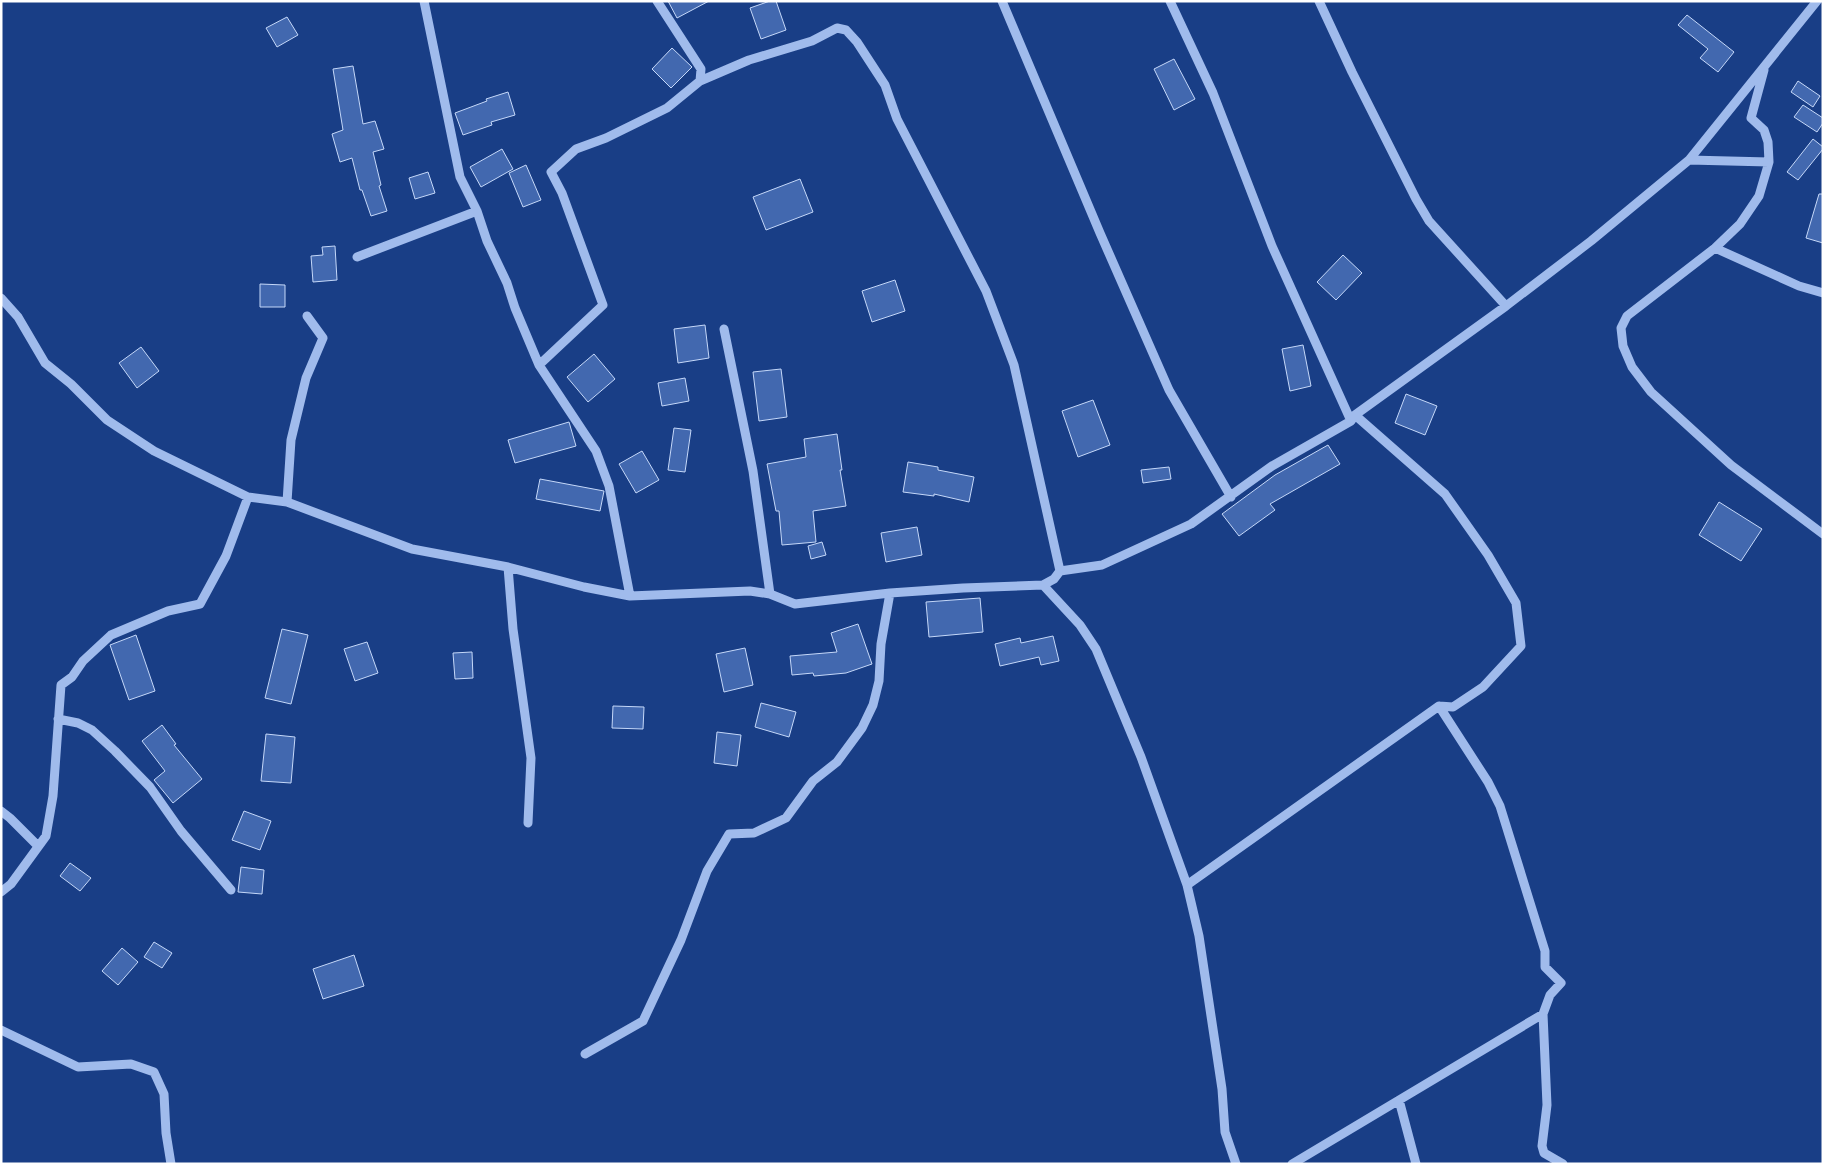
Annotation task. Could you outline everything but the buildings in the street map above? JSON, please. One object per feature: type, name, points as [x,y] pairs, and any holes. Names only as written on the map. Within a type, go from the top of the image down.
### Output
[{"type":"street","points":[[424,1],[460,177],[477,211],[487,241],[507,283],[514,308],[539,365],[596,451],[609,486],[630,596]]},
{"type":"street","points":[[657,1],[701,69],[700,81]]},
{"type":"street","points":[[1002,1],[1092,215],[1169,390],[1231,497]]},
{"type":"street","points":[[1170,1],[1212,93],[1272,246],[1353,418],[1445,494],[1488,555],[1516,603],[1521,646],[1483,687],[1453,707],[1439,706],[1187,885]]},
{"type":"street","points":[[1320,1],[1352,72],[1425,214],[1506,306]]},
{"type":"street","points":[[1,298],[18,317],[45,363],[72,384],[107,420],[154,452],[248,497],[286,502],[412,549],[508,567],[584,587],[630,596],[750,591],[770,594],[795,604],[890,593],[1043,585],[1054,579],[1060,571],[1102,565],[1191,524],[1272,466],[1353,418],[1506,306],[1591,241],[1688,160],[1817,1]]},
{"type":"street","points":[[539,365],[603,306],[562,192],[550,172],[576,149],[606,138],[667,108],[700,81],[750,60],[812,41],[837,28],[846,30],[857,42],[885,85],[897,119],[986,291],[1014,365],[1060,571]]},
{"type":"street","points":[[1765,66],[1751,118],[1764,130],[1768,142],[1769,162],[1759,196],[1740,224],[1715,248],[1627,316],[1621,328],[1623,346],[1632,367],[1651,392],[1731,465],[1823,534]]},
{"type":"street","points":[[1688,160],[1769,162]]},
{"type":"street","points":[[357,257],[477,211]]},
{"type":"street","points":[[1715,248],[1799,286],[1823,292]]},
{"type":"street","points":[[286,502],[292,440],[306,378],[323,338],[307,316]]},
{"type":"street","points":[[724,329],[753,471],[770,594]]},
{"type":"street","points":[[1,892],[11,884],[46,836],[53,796],[60,685],[72,677],[84,661],[111,635],[168,611],[200,604],[226,556],[248,497]]},
{"type":"street","points":[[508,567],[513,629],[530,758],[528,823]]},
{"type":"street","points":[[1043,585],[1080,624],[1096,649],[1141,757],[1187,885],[1200,936],[1222,1089],[1225,1132],[1236,1164]]},
{"type":"street","points":[[586,1054],[643,1021],[681,940],[706,871],[729,834],[754,833],[786,818],[813,781],[837,762],[862,728],[873,705],[879,681],[881,644],[890,593]]},
{"type":"street","points":[[1439,706],[1488,782],[1500,806],[1544,951],[1545,967],[1561,983],[1550,995],[1543,1014],[1547,1111],[1542,1146],[1544,1153],[1563,1164]]},
{"type":"street","points":[[58,719],[78,723],[92,730],[115,751],[150,787],[181,831],[231,890]]},
{"type":"street","points":[[1,812],[10,818],[38,846]]},
{"type":"street","points":[[1292,1164],[1543,1014]]},
{"type":"street","points":[[1,1030],[78,1067],[131,1064],[154,1072],[164,1094],[166,1133],[171,1164]]},
{"type":"street","points":[[1399,1100],[1416,1164]]}]
